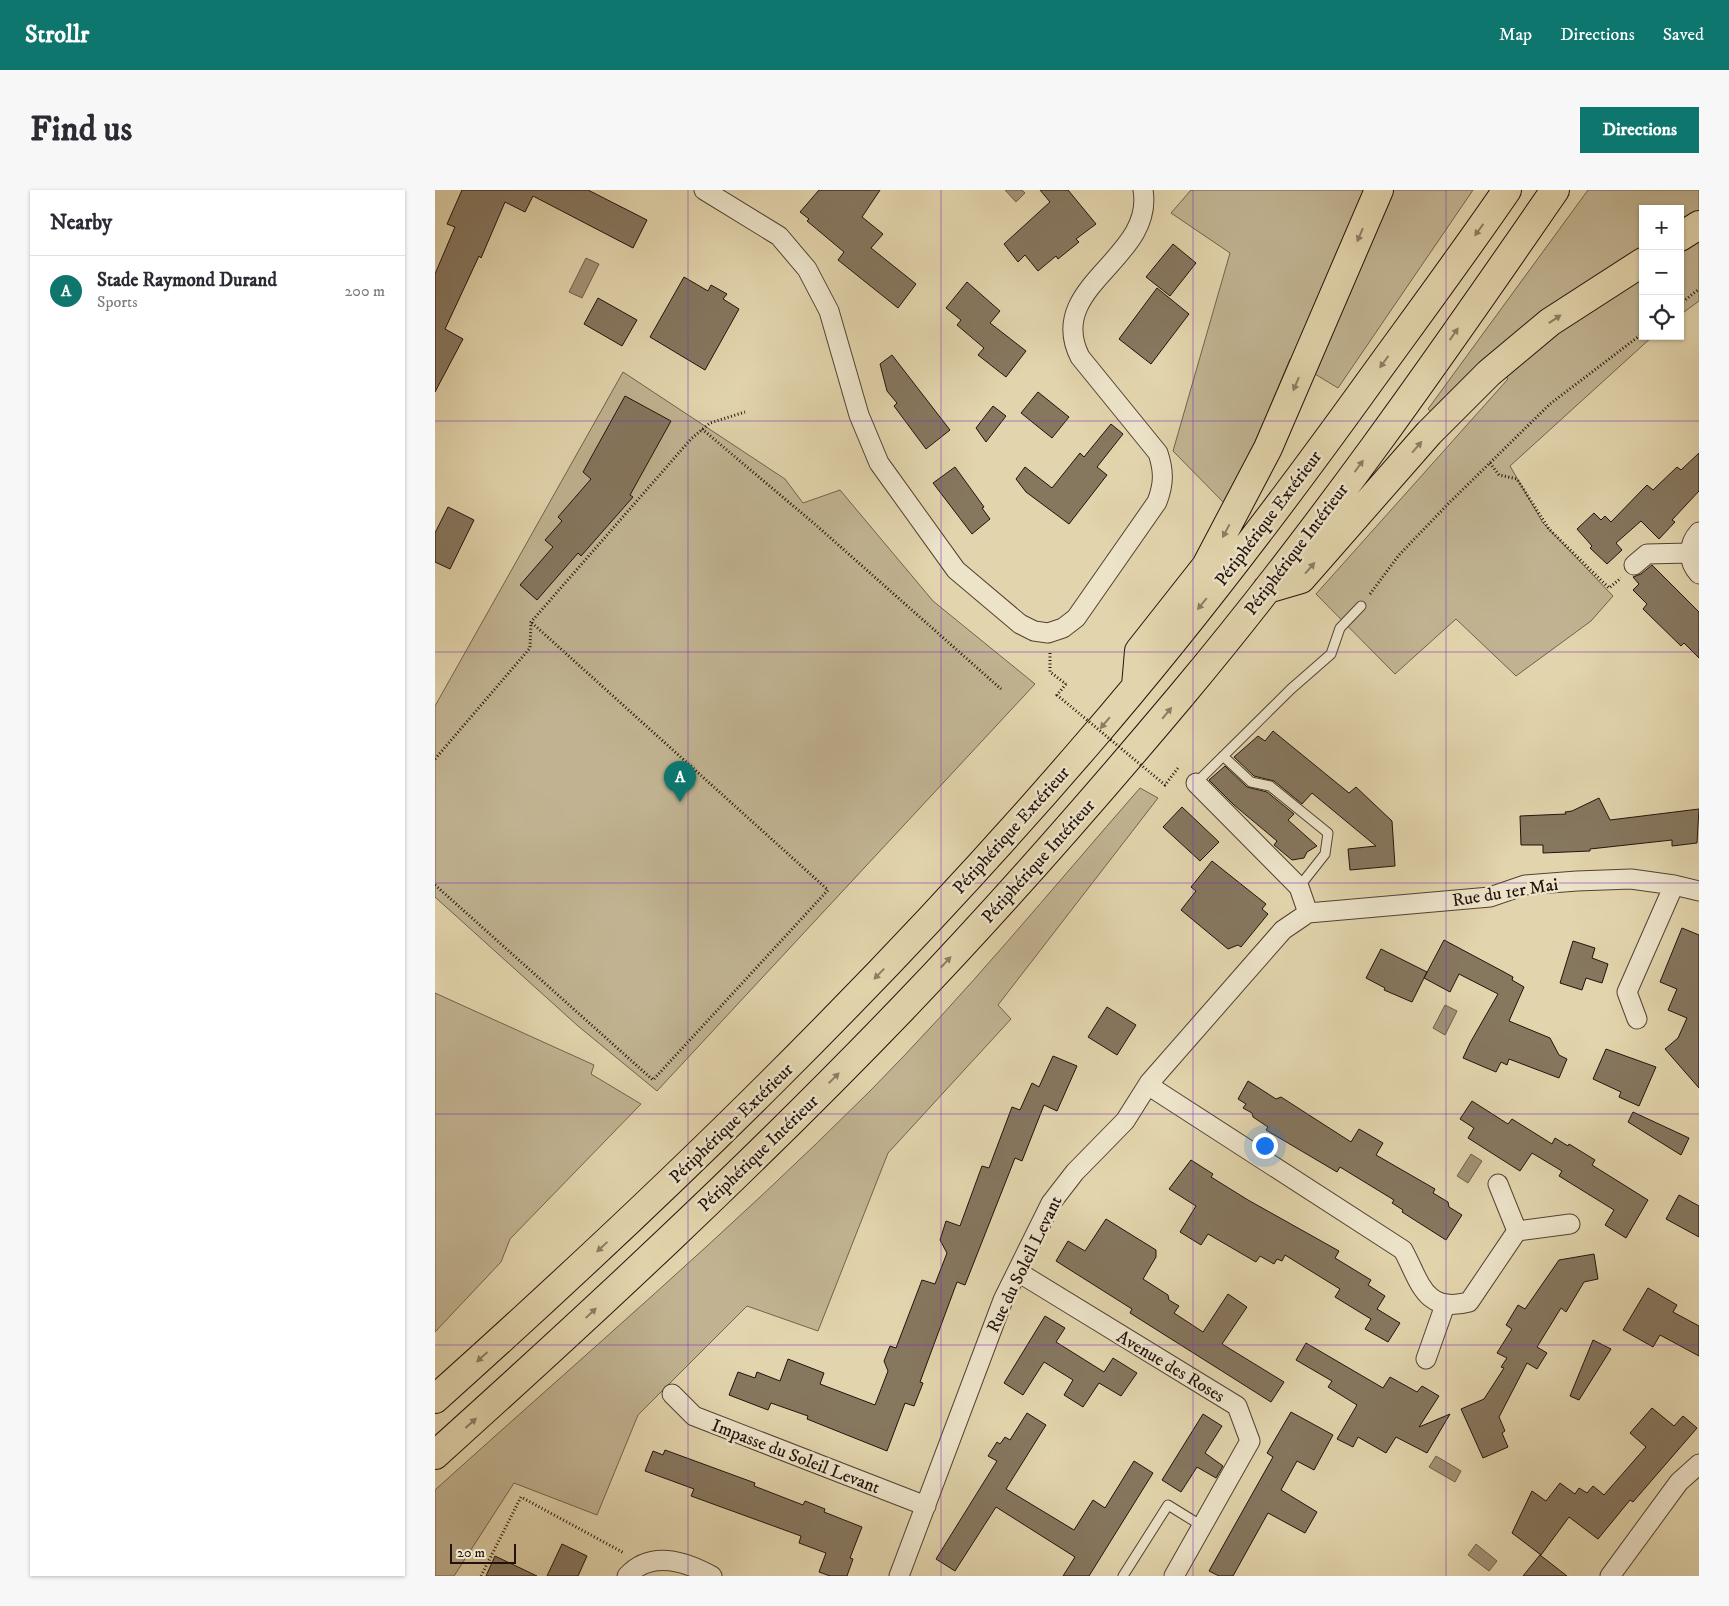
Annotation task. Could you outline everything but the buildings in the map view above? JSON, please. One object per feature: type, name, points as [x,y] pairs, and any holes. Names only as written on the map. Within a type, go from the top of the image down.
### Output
[{"type":"highway","points":[[1136,686],[1139,650],[1206,566],[1268,448],[1379,190]]},
{"type":"highway","name":"Périphérique Extérieur","points":[[435,1399],[574,1273],[773,1083],[929,921],[1084,748],[1136,686],[1293,488],[1507,190]]},
{"type":"highway","name":"Périphérique Intérieur","points":[[435,1456],[687,1222],[904,1007],[1052,846],[1183,693],[1267,589],[1430,368],[1555,190]]},
{"type":"highway","points":[[1684,234],[1699,225]]},
{"type":"highway","points":[[1267,589],[1301,579],[1429,433],[1489,373],[1550,322],[1639,265]]},
{"type":"street","points":[[704,190],[779,236],[807,269],[829,311],[859,414],[879,463],[956,570],[1020,624],[1034,631],[1048,633],[1063,628],[1076,618],[1157,502],[1163,487],[1163,469],[1158,453],[1080,357],[1073,345],[1071,328],[1080,300],[1135,234],[1143,212],[1143,190]]},
{"type":"street","points":[[1699,532],[1691,541],[1689,553],[1699,574]]},
{"type":"street","points":[[1634,566],[1647,554],[1689,553]]},
{"type":"street","points":[[1196,783],[1299,887],[1308,913]]},
{"type":"street","name":"Rue du 1er Mai","points":[[1308,913],[1490,897],[1525,885],[1631,880],[1674,885],[1699,891]]},
{"type":"street","points":[[1637,1019],[1627,992],[1674,885]]},
{"type":"street","name":"Rue du Soleil Levant","points":[[899,1576],[1003,1300],[1051,1203],[1069,1179],[1125,1122],[1149,1083],[1283,930],[1308,913]]},
{"type":"street","points":[[1149,1083],[1157,1091],[1403,1250],[1421,1282],[1423,1291],[1432,1301],[1456,1306],[1469,1302],[1517,1230],[1571,1224]]},
{"type":"street","points":[[1498,1184],[1517,1230]]},
{"type":"street","name":"Avenue des Roses","points":[[1018,1272],[1237,1406],[1250,1442],[1174,1576]]},
{"type":"street","points":[[1426,1359],[1445,1305]]},
{"type":"street","name":"Impasse du Soleil Levant","points":[[673,1394],[694,1416],[926,1506]]},
{"type":"street","points":[[1610,1576],[1679,1482],[1699,1464]]},
{"type":"street","points":[[631,1572],[648,1562],[676,1560],[693,1565],[712,1576]]},
{"type":"lane","points":[[1196,783],[1331,654],[1340,628],[1361,606]]},
{"type":"lane","points":[[1223,756],[1251,782],[1270,786],[1328,833],[1325,854],[1299,887]]},
{"type":"lane","points":[[1123,1576],[1168,1505],[1202,1526]]},
{"type":"path","points":[[1684,301],[1699,289]]},
{"type":"path","points":[[1361,606],[1399,555],[1550,404],[1639,336]]},
{"type":"path","points":[[435,759],[530,648],[531,622],[691,438],[709,423],[745,412]]},
{"type":"path","points":[[702,429],[817,526],[1001,689]]},
{"type":"path","points":[[1490,463],[1499,475],[1517,478],[1549,529],[1609,588],[1634,566]]},
{"type":"path","points":[[435,885],[653,1080],[828,890],[531,622]]},
{"type":"path","points":[[1050,672],[1066,684],[1057,695],[1165,785],[1179,768]]},
{"type":"path","points":[[481,1576],[521,1497],[622,1551],[631,1572]]},
{"type":"shaded area","points":[[1005,190],[1022,190],[1025,193],[1016,202]]},
{"type":"shaded area","points":[[1191,190],[1473,190],[1338,388],[1290,359],[1228,507],[1173,451],[1230,253],[1171,213]]},
{"type":"shaded area","points":[[1588,190],[1699,190],[1699,301],[1684,312],[1684,205],[1639,205],[1639,340],[1649,340],[1510,466],[1543,523],[1613,596],[1591,621],[1516,676],[1456,619],[1395,674],[1316,594],[1508,379],[1489,355],[1433,414],[1428,409]]},
{"type":"shaded area","points":[[586,258],[599,264],[582,298],[569,292]]},
{"type":"shaded area","points":[[623,372],[785,479],[803,503],[840,490],[933,601],[1035,684],[657,1091],[578,1026],[435,897],[435,706]]},
{"type":"shaded area","points":[[1140,788],[1158,798],[998,1005],[1011,1019],[888,1153],[818,1331],[747,1306],[638,1415],[597,1515],[514,1483],[454,1576],[435,1576],[435,1490],[710,1244],[870,1091],[974,980]]},
{"type":"shaded area","points":[[435,993],[594,1065],[591,1074],[641,1104],[510,1239],[501,1262],[435,1332]]},
{"type":"shaded area","points":[[1445,1005],[1457,1011],[1445,1035],[1433,1028]]},
{"type":"shaded area","points":[[1471,1154],[1482,1161],[1468,1183],[1457,1176]]},
{"type":"shaded area","points":[[1436,1456],[1461,1471],[1455,1482],[1429,1467]]},
{"type":"shaded area","points":[[1476,1544],[1497,1561],[1489,1571],[1468,1555]]},
{"type":"place","name":"Stade Raymond Durand","points":[[680,802]]}]
